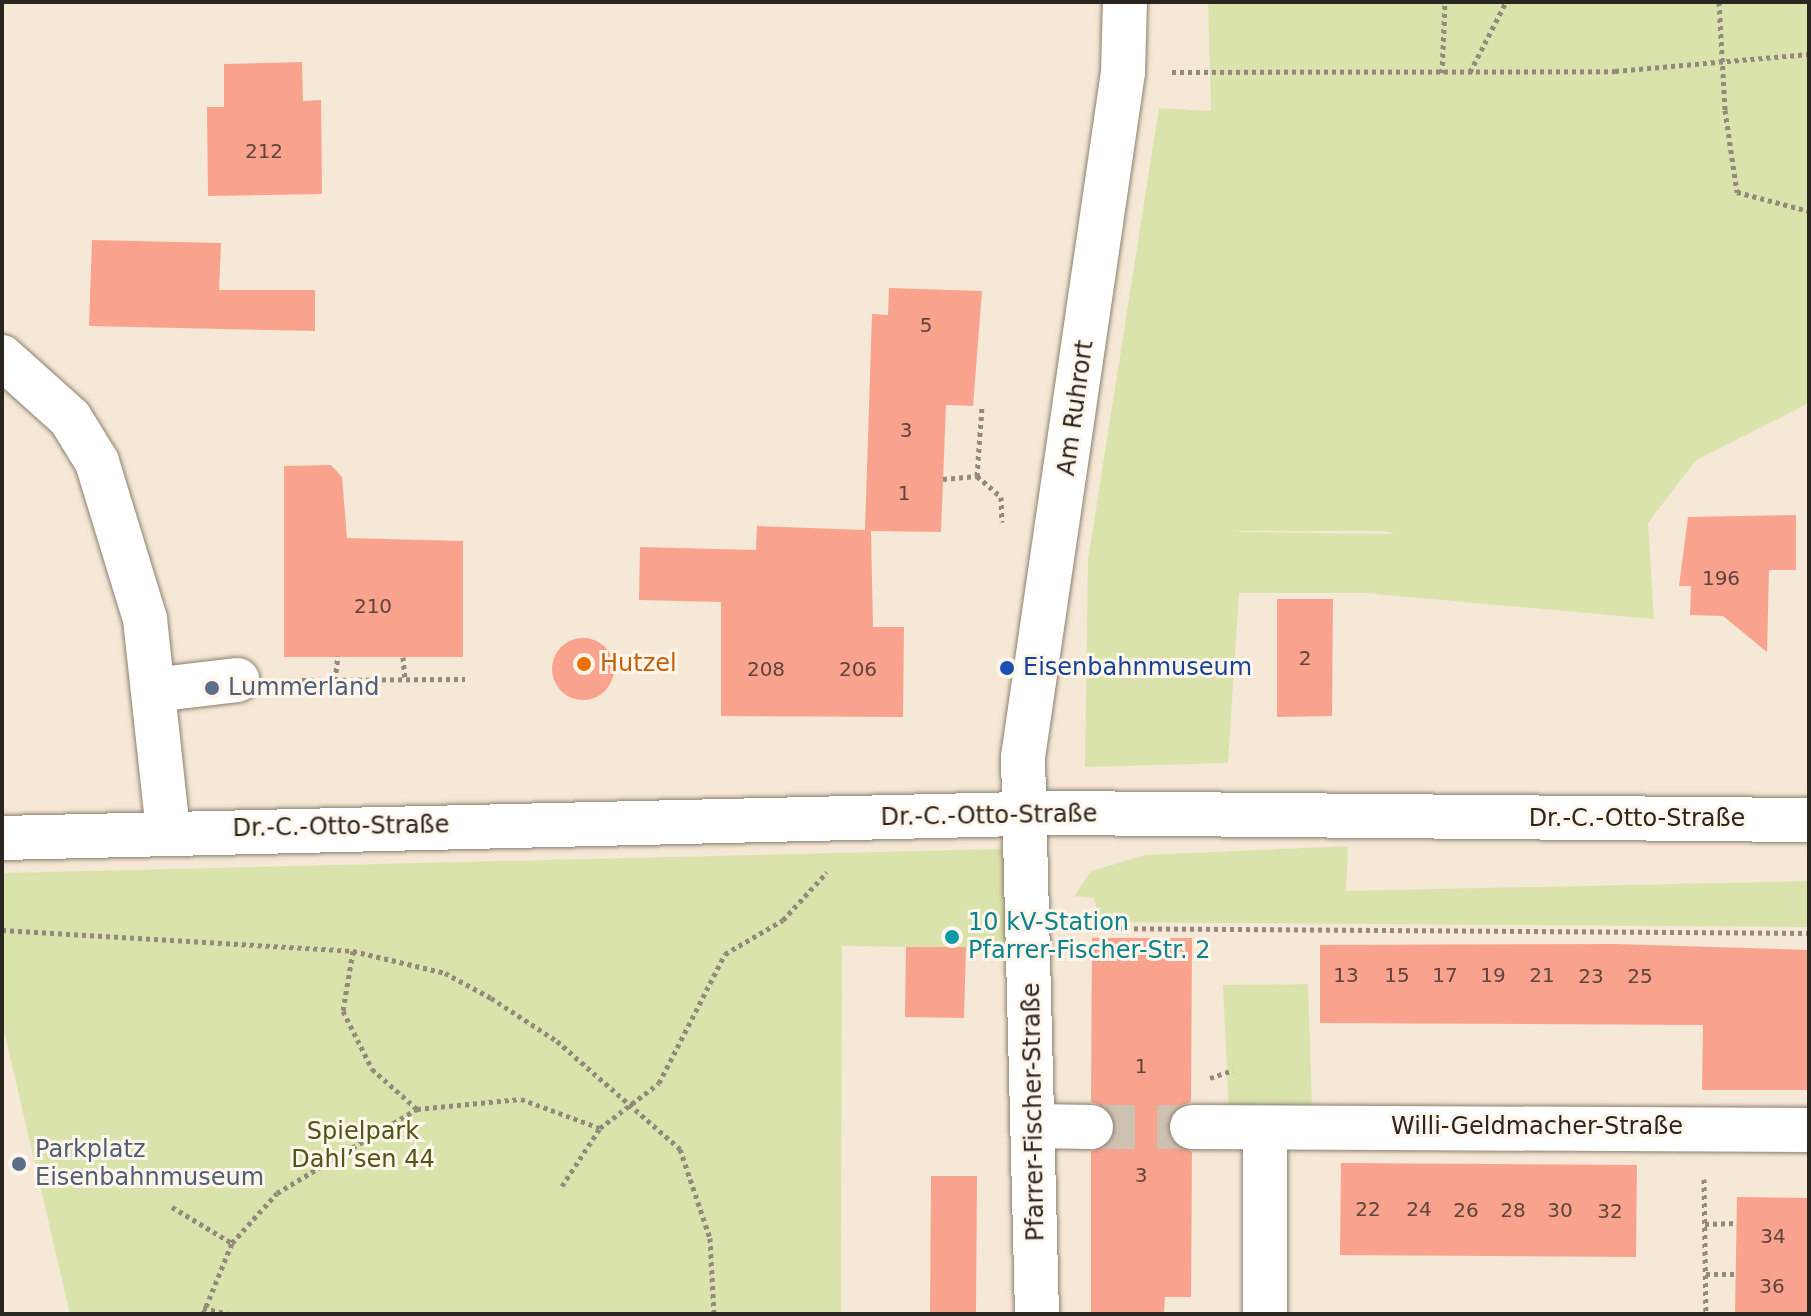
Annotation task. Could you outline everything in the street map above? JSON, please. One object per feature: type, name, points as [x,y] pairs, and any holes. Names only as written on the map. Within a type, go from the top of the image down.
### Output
[{"type":"street","name":"Am Ruhrort","points":[[1026,814],[1023,757],[1123,72],[1125,2]]},
{"type":"street","points":[[2,357],[87,439],[145,619],[168,830]]},
{"type":"street","points":[[153,690],[237,680]]},
{"type":"street","name":"Dr.-C.-Otto-Straße","points":[[2,838],[168,830],[1026,814],[1809,820]]},
{"type":"street","name":"Pfarrer-Fischer-Straße","points":[[1026,814],[1033,929],[1037,1314]]},
{"type":"street","points":[[1036,1126],[1091,1127]]},
{"type":"street","name":"Willi-Geldmacher-Straße","points":[[1192,1127],[1703,1126],[1809,1130]]},
{"type":"street","points":[[1265,1128],[1265,1314]]},
{"type":"path","points":[[1442,73],[1445,2]]},
{"type":"path","points":[[1470,72],[1506,2]]},
{"type":"path","points":[[1719,2],[1725,110],[1737,192],[1809,211]]},
{"type":"path","points":[[1123,72],[1615,71],[1809,54]]},
{"type":"path","points":[[977,476],[982,407]]},
{"type":"path","points":[[943,479],[977,476],[1001,497],[1002,522]]},
{"type":"path","points":[[335,680],[338,656]]},
{"type":"path","points":[[403,657],[405,679]]},
{"type":"path","points":[[237,680],[465,679]]},
{"type":"path","points":[[562,1186],[600,1128],[634,1106],[659,1083],[725,954],[783,920],[827,872]]},
{"type":"path","points":[[1033,929],[1809,933]]},
{"type":"path","points":[[2,930],[353,951],[445,973],[491,998],[634,1106],[690,1165],[710,1238],[714,1314]]},
{"type":"path","points":[[353,951],[343,1011],[372,1069],[417,1109]]},
{"type":"path","points":[[229,1314],[203,1311],[232,1243],[277,1193],[417,1109],[521,1099],[600,1128]]},
{"type":"path","points":[[1703,1126],[1706,1314]]},
{"type":"path","points":[[172,1207],[232,1243]]},
{"type":"path","points":[[1705,1224],[1736,1223]]},
{"type":"path","points":[[1706,1274],[1736,1274]]},
{"type":"green space","points":[[1208,2],[1809,2],[1809,403],[1696,460],[1648,523],[1654,619],[1364,593],[1239,593],[1228,763],[1085,767],[1088,560],[1159,108],[1211,111]],"holes":[[[1238,531],[1383,531],[1396,534]]]},
{"type":"green space","points":[[1348,846],[1346,891],[1809,881],[1809,927],[1100,922],[1094,898],[1074,896],[1091,871],[1146,855]]},
{"type":"green space","name":"Spielpark Dahl’sen 44","points":[[1004,849],[1005,948],[842,946],[841,1314],[70,1314],[2,1022],[2,873]]},
{"type":"green space","points":[[1308,984],[1312,1108],[1229,1112],[1223,985]]},
{"type":"building","points":[[302,62],[303,101],[321,100],[322,194],[208,196],[207,107],[224,107],[224,64]]},
{"type":"building","points":[[92,240],[221,243],[219,290],[315,290],[315,331],[89,326]]},
{"type":"building","points":[[889,288],[982,291],[973,406],[946,405],[941,532],[871,531],[873,627],[904,627],[903,717],[721,716],[721,602],[639,600],[640,547],[756,550],[757,526],[865,530],[872,314],[888,315]]},
{"type":"building","points":[[331,465],[342,477],[347,538],[463,541],[463,657],[284,657],[284,466]]},
{"type":"building","points":[[1796,515],[1796,570],[1769,570],[1767,652],[1723,616],[1690,615],[1691,586],[1679,586],[1688,517]]},
{"type":"building","points":[[1277,599],[1333,599],[1332,716],[1277,717]]},
{"type":"building","points":[[577,638],[589,638],[605,647],[612,657],[612,681],[605,691],[589,700],[577,700],[557,686],[552,675],[552,663],[566,643]]},
{"type":"building","points":[[1092,938],[1192,938],[1191,1102],[1179,1106],[1167,1126],[1171,1140],[1192,1152],[1191,1297],[1165,1297],[1164,1314],[1091,1314],[1091,1152],[1112,1140],[1116,1127],[1104,1106],[1091,1102]]},
{"type":"building","points":[[1615,944],[1809,950],[1809,1090],[1702,1090],[1703,1025],[1320,1023],[1320,945]]},
{"type":"building","points":[[906,947],[966,947],[964,1018],[905,1017]]},
{"type":"building","points":[[1341,1163],[1637,1165],[1636,1257],[1340,1255]]},
{"type":"building","points":[[931,1176],[977,1176],[976,1314],[930,1314]]},
{"type":"building","points":[[1737,1197],[1809,1198],[1809,1314],[1735,1314]]},
{"type":"tunnel","points":[[1091,1127],[1192,1127]]},
{"type":"place","name":"Hutzel","points":[[584,664]]},
{"type":"place","name":"Eisenbahnmuseum","points":[[1007,668]]},
{"type":"place","name":"Lummerland","points":[[212,688]]},
{"type":"place","name":"10 kV-Station Pfarrer-Fischer-Str. 2","points":[[952,937]]},
{"type":"place","name":"Parkplatz Eisenbahnmuseum","points":[[19,1164]]}]
